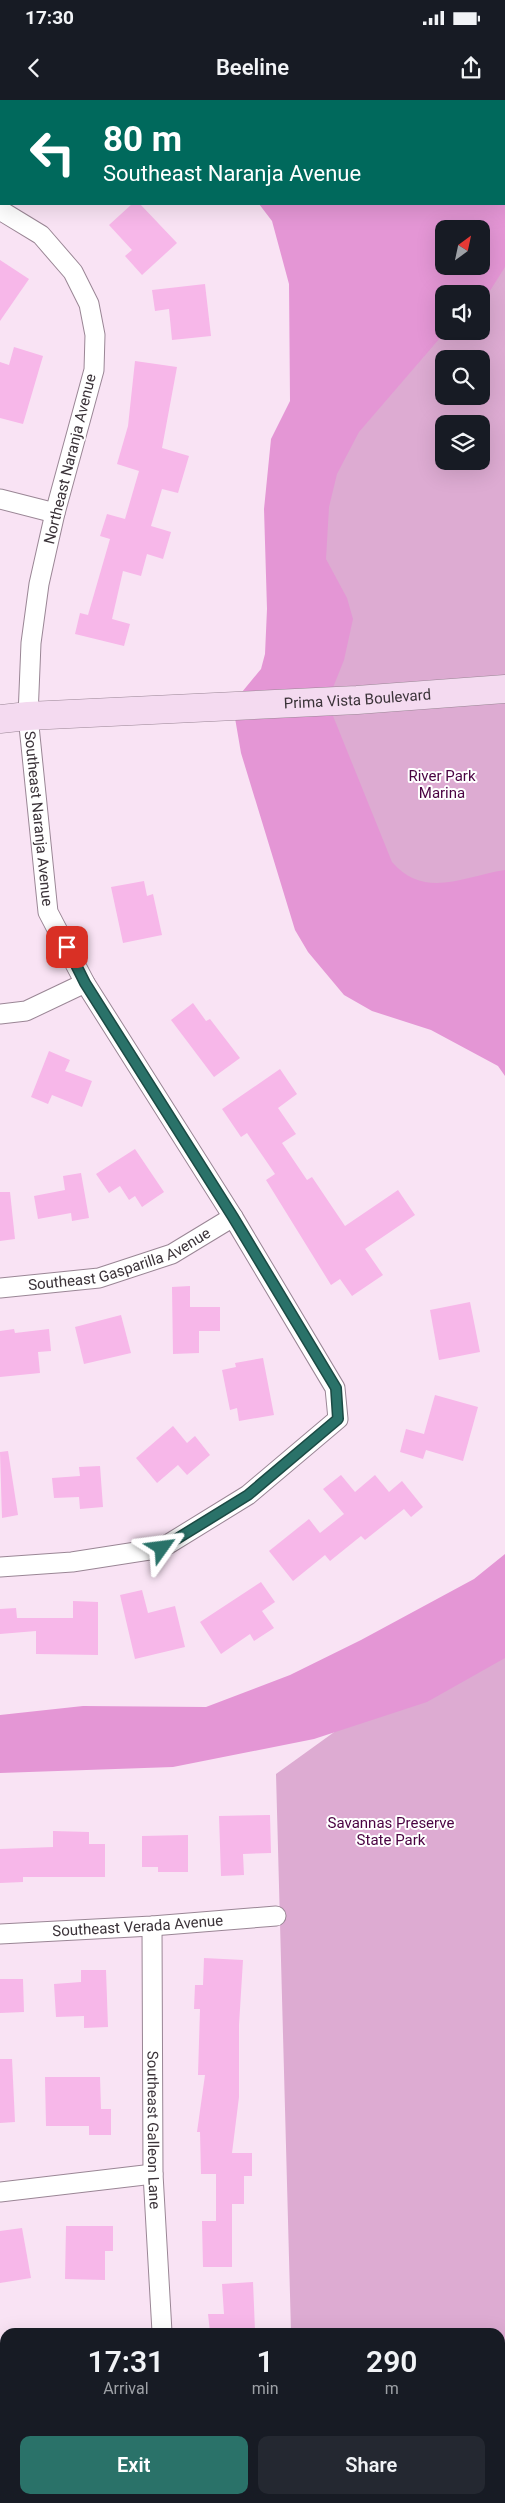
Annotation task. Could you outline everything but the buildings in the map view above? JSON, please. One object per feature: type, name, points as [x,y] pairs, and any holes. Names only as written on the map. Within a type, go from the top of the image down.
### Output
[{"type":"main road","name":"Prima Vista Boulevard","points":[[0,719],[208,706],[357,700],[505,689]]},
{"type":"street","name":"Northeast Naranja Avenue","points":[[0,210],[42,235],[73,272],[89,304],[95,335],[94,370],[55,513],[40,584],[31,643],[28,716]]},
{"type":"street","points":[[0,499],[55,513]]},
{"type":"street","name":"Southeast Naranja Avenue","points":[[0,1566],[72,1562],[162,1548],[248,1495],[338,1419],[336,1388],[233,1217],[85,983],[48,912],[28,716]]},
{"type":"street","points":[[0,1014],[26,1012],[85,983]]},
{"type":"street","name":"Southeast Gasparilla Avenue","points":[[0,1288],[99,1278],[172,1254],[233,1217]]},
{"type":"street","name":"Southeast Verada Avenue","points":[[0,1934],[152,1926],[276,1916]]},
{"type":"street","name":"Southeast Galleon Lane","points":[[152,1926],[153,2174],[162,2328]]},
{"type":"street","points":[[0,2192],[153,2174]]},
{"type":"green space","name":"River Park Marina","points":[[461,205],[505,205],[505,1014],[288,768],[314,471],[377,312],[435,238],[435,275],[490,275],[490,220],[449,220]]},
{"type":"green space","name":"Savannas Preserve State Park","points":[[505,1609],[505,2328],[291,2328],[276,1774]]},
{"type":"shaded area","points":[[260,205],[505,205],[505,267],[490,291],[490,285],[435,285],[435,340],[438,340],[359,432],[337,474],[329,507],[326,559],[347,598],[353,619],[344,660],[332,690],[329,706],[392,862],[405,874],[431,883],[460,880],[505,870],[505,1076],[498,1066],[431,1030],[372,1011],[344,995],[308,952],[295,930],[241,753],[235,718],[242,692],[261,669],[265,654],[267,609],[264,509],[271,439],[290,401],[289,284],[272,221]]},
{"type":"shaded area","points":[[505,1554],[505,1658],[427,1702],[314,1739],[173,1767],[0,1773],[0,1715],[83,1706],[206,1707],[290,1675],[361,1640],[474,1579]]},
{"type":"route","points":[[67,947],[85,983],[233,1217],[336,1388],[338,1419],[248,1495],[162,1548]]}]
